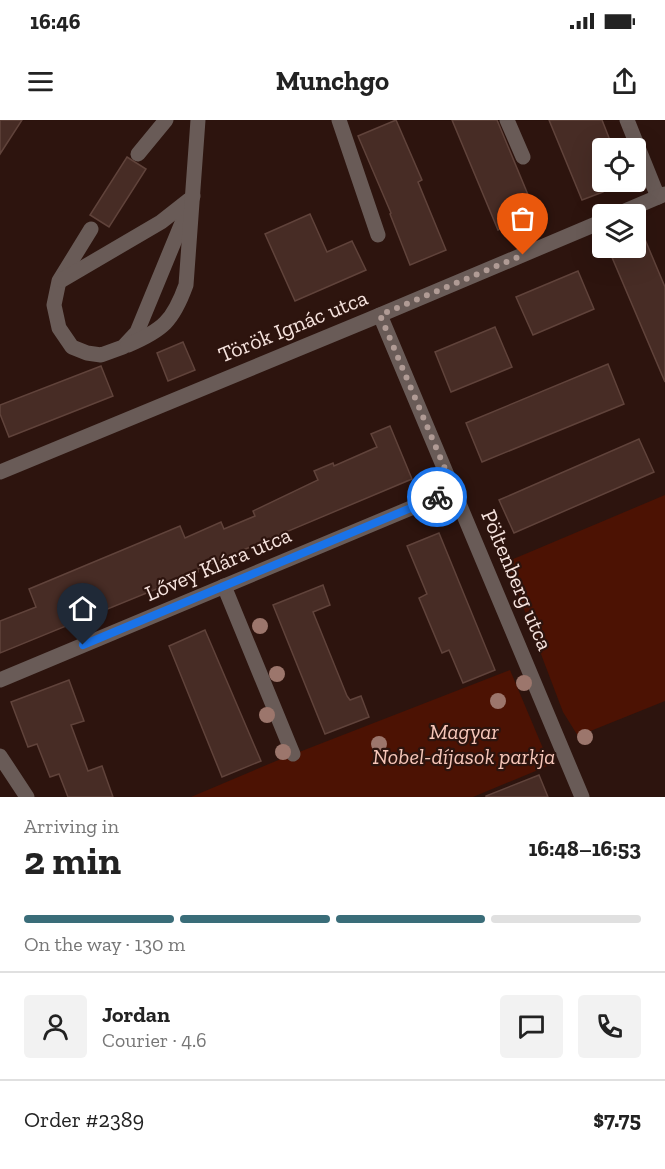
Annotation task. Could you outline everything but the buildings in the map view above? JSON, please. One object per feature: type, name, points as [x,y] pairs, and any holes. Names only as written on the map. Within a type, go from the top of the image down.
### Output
[{"type":"street","points":[[138,154],[166,120]]},
{"type":"street","points":[[91,229],[59,281],[54,305],[59,328],[72,348],[101,355],[147,337],[164,325],[177,309],[186,285],[198,120]]},
{"type":"street","points":[[339,120],[378,235]]},
{"type":"street","points":[[507,120],[523,157]]},
{"type":"street","points":[[627,120],[662,196],[642,204]]},
{"type":"street","points":[[59,281],[162,222],[193,196]]},
{"type":"street","points":[[123,347],[137,332],[193,196]]},
{"type":"street","name":"Török Ignác utca","points":[[0,472],[592,226]]},
{"type":"street","name":"Pöltenberg utca","points":[[380,315],[582,797]]},
{"type":"street","name":"Lővey Klára utca","points":[[0,680],[454,490]]},
{"type":"street","points":[[224,586],[293,754]]},
{"type":"street","points":[[0,756],[27,797]]},
{"type":"green space","points":[[665,495],[665,701],[578,736],[563,712],[506,562]]},
{"type":"green space","name":"Magyar Nobel-díjasok parkja","points":[[510,670],[550,765],[473,797],[191,797],[276,761]]},
{"type":"way so far","points":[[437,497],[454,490],[380,315],[523,255]]},
{"type":"route","points":[[83,645],[437,497]]}]
